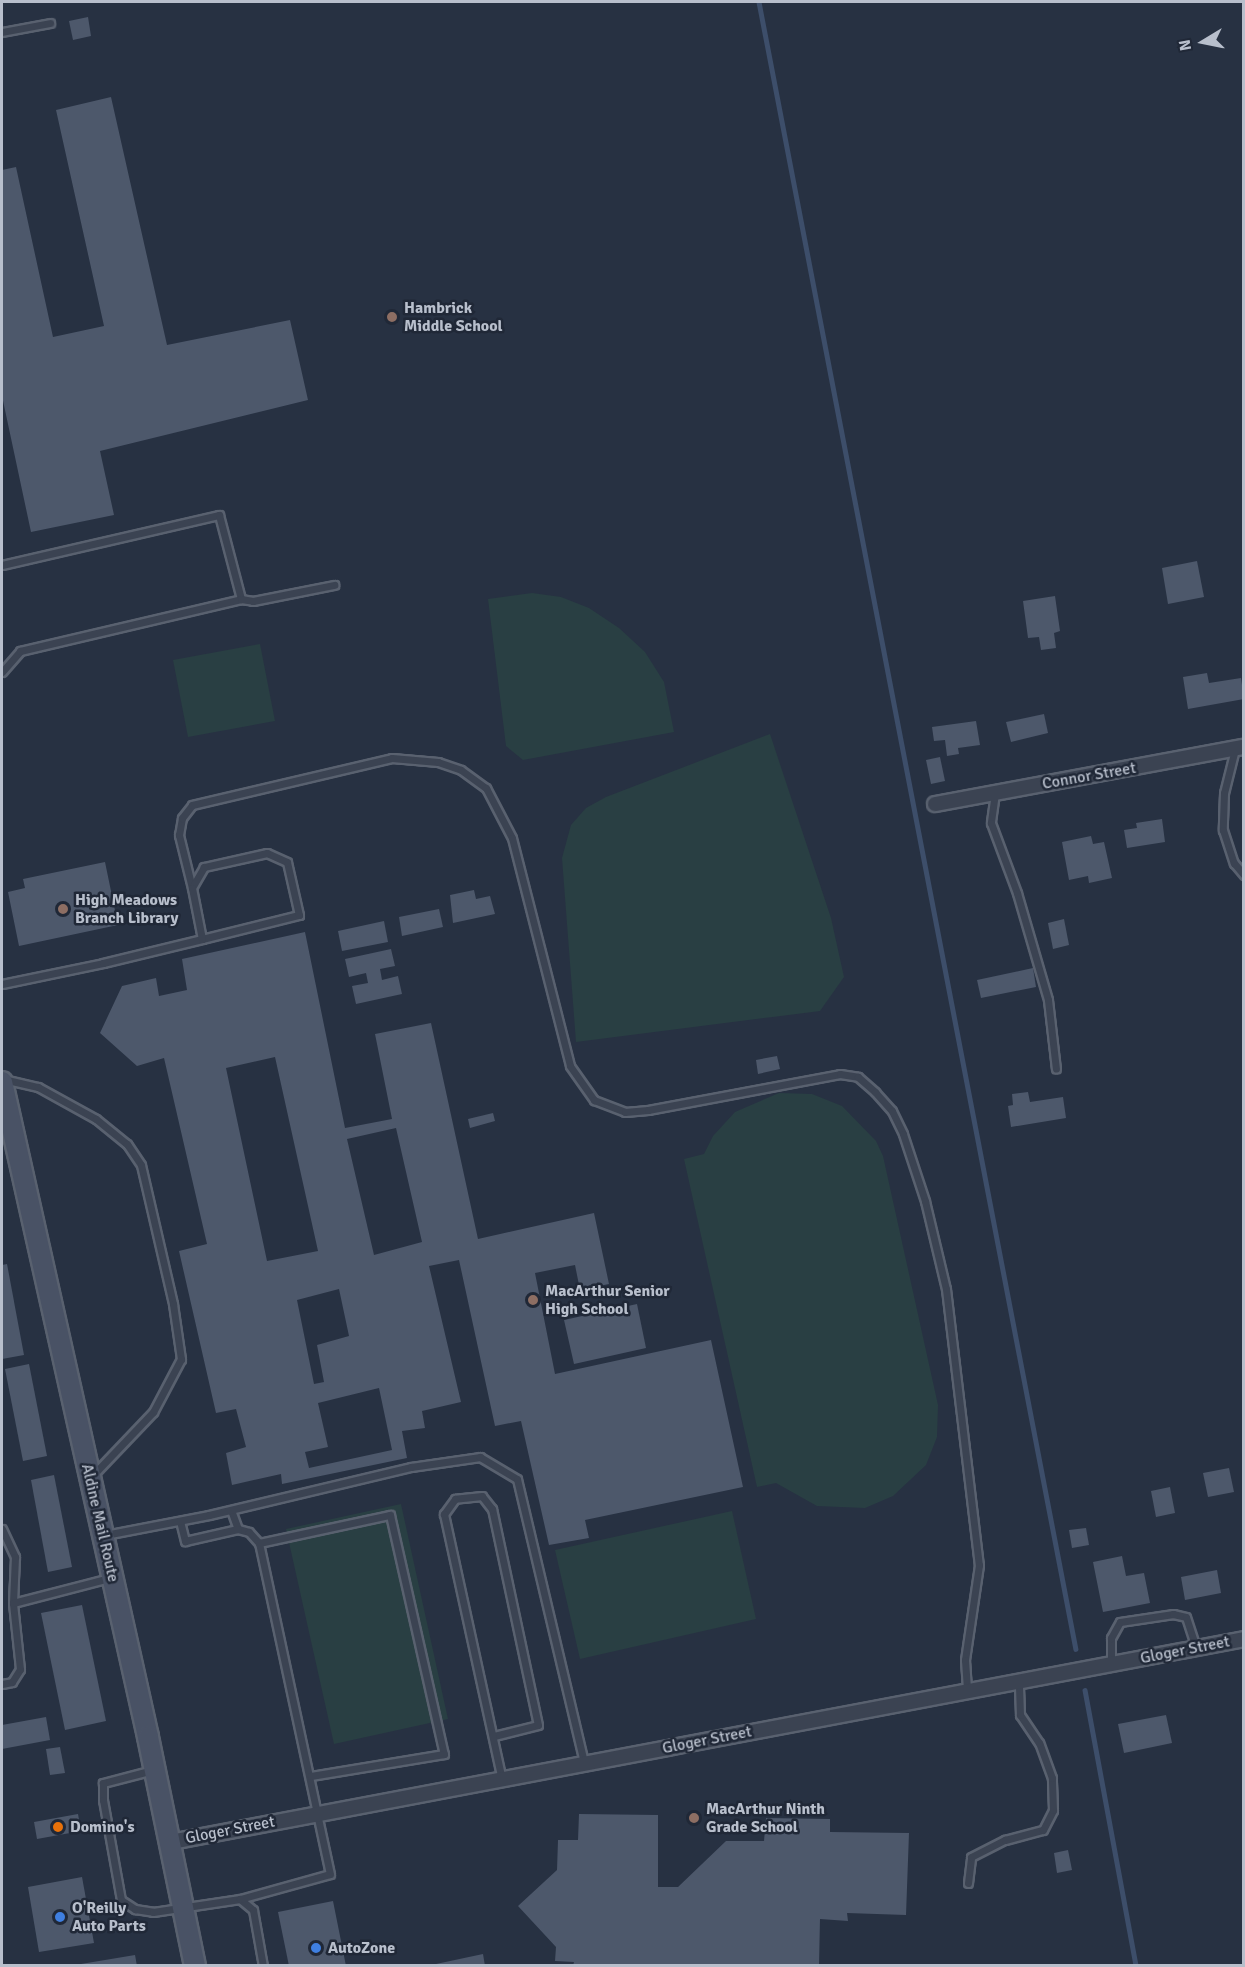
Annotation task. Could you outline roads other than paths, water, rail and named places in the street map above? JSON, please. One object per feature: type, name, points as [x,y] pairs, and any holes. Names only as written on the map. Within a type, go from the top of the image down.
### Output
[{"type":"main road","name":"Aldine Mail Route","points":[[2,1080],[171,1842],[195,1965]]},
{"type":"street","name":"Connor Street","points":[[935,804],[1239,748]]},
{"type":"street","name":"Gloger Street","points":[[171,1842],[1244,1639]]},
{"type":"lane","points":[[2,32],[50,22]]},
{"type":"lane","points":[[2,565],[219,515],[241,599]]},
{"type":"lane","points":[[2,672],[20,651],[241,599],[253,601],[334,585]]},
{"type":"lane","points":[[1239,748],[1224,793],[1223,830],[1234,862],[1244,875]]},
{"type":"lane","points":[[202,939],[180,835],[182,818],[192,805],[392,758],[438,762],[461,770],[486,788],[512,838],[570,1066],[594,1100],[625,1112],[648,1110],[840,1074],[858,1077],[875,1092],[903,1134],[925,1201],[946,1289],[980,1565],[965,1660],[967,1691]]},
{"type":"lane","points":[[995,793],[991,823],[1015,886],[1048,1000],[1056,1069]]},
{"type":"lane","points":[[2,984],[299,915],[287,862],[267,853],[204,867],[192,888]]},
{"type":"lane","points":[[2,1080],[38,1087],[96,1119],[127,1144],[141,1165],[173,1304],[181,1359],[153,1412],[90,1477]]},
{"type":"lane","points":[[103,1535],[231,1510],[411,1467],[480,1457],[517,1479],[584,1763]]},
{"type":"lane","points":[[494,1736],[538,1725],[492,1509],[482,1496],[455,1499],[444,1514],[502,1779]]},
{"type":"lane","points":[[231,1510],[238,1529]]},
{"type":"lane","points":[[259,1543],[390,1515],[444,1754],[311,1776]]},
{"type":"lane","points":[[155,1769],[103,1783],[112,1856],[121,1900],[144,1911],[183,1908],[240,1899],[330,1874],[320,1813],[259,1543],[249,1532],[238,1529],[185,1541],[180,1521]]},
{"type":"lane","points":[[2,1526],[15,1557],[13,1604],[20,1669],[12,1682],[2,1684]]},
{"type":"lane","points":[[13,1604],[112,1578]]},
{"type":"lane","points":[[1111,1664],[1111,1638],[1120,1622],[1173,1614],[1186,1617],[1196,1648]]},
{"type":"lane","points":[[968,1883],[971,1857],[1005,1840],[1043,1830],[1053,1810],[1052,1778],[1039,1743],[1020,1715],[1018,1681]]},
{"type":"lane","points":[[240,1899],[253,1910],[263,1965]]},
{"type":"waterway","points":[[759,2],[1076,1649]]},
{"type":"waterway","points":[[1085,1690],[1136,1966]]},
{"type":"place","name":"Hambrick Middle School","points":[[392,317]]},
{"type":"place","name":"High Meadows Branch Library","points":[[63,909]]},
{"type":"place","name":"MacArthur Senior High School","points":[[533,1300]]},
{"type":"place","name":"MacArthur Ninth Grade School","points":[[694,1818]]},
{"type":"place","name":"Domino's","points":[[58,1827]]},
{"type":"place","name":"O'Reilly Auto Parts","points":[[60,1917]]},
{"type":"place","name":"AutoZone","points":[[316,1948]]}]
